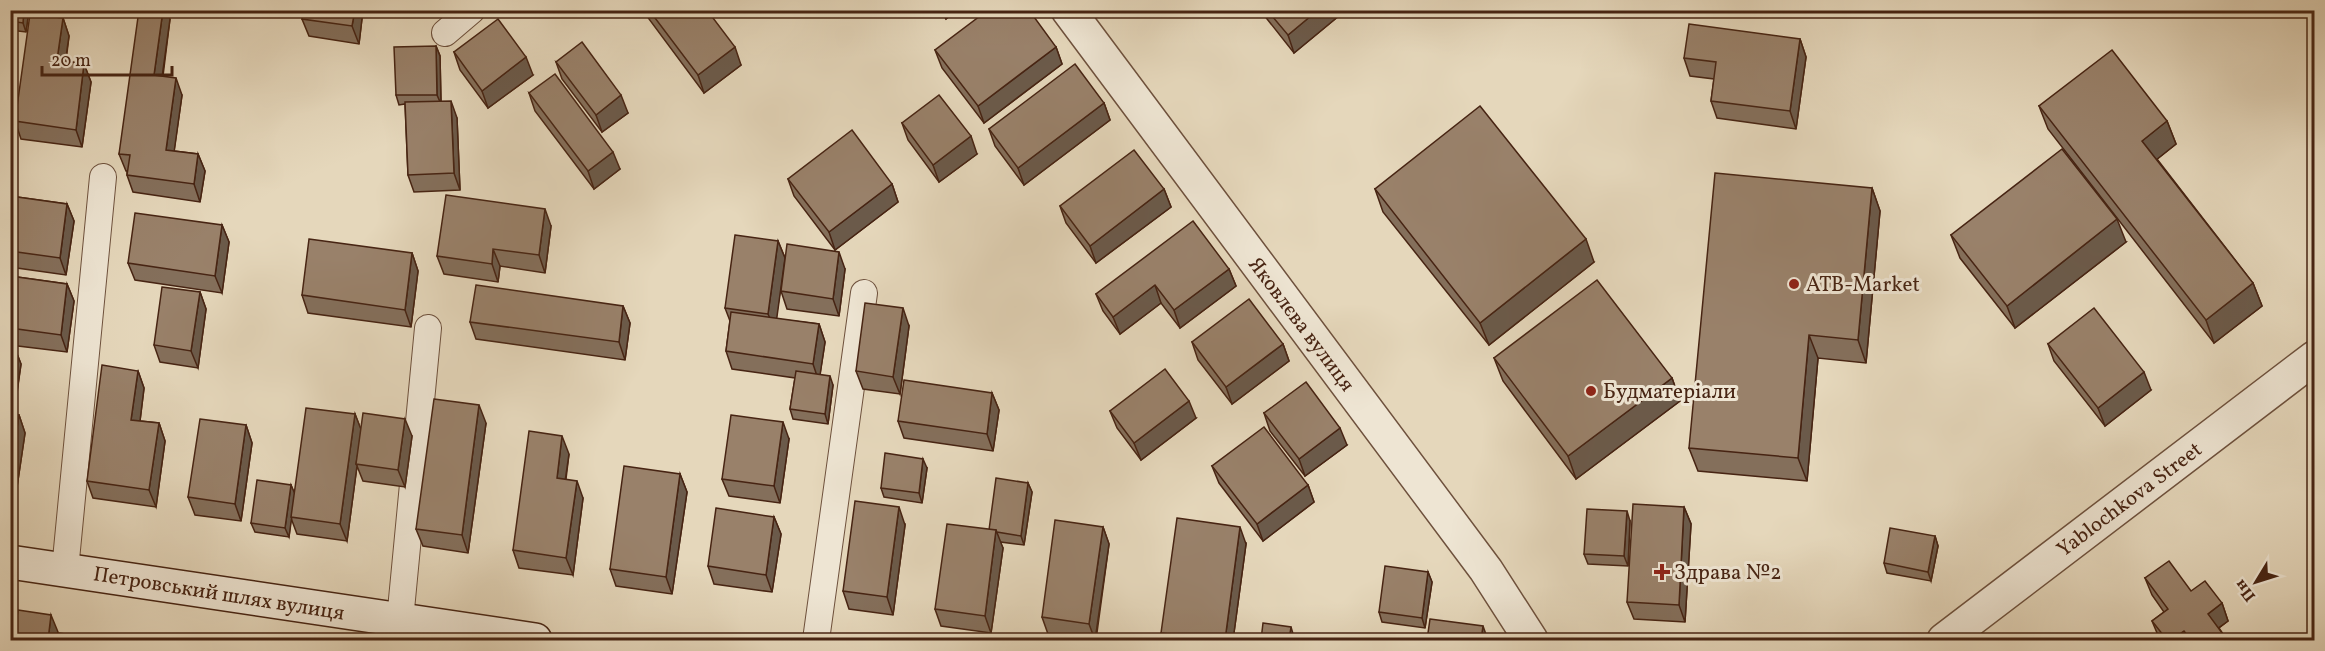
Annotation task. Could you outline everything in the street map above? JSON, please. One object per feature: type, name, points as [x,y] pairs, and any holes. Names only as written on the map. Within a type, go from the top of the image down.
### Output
[{"type":"street","name":"Яковлєва вулиця","points":[[1068,10],[1486,570],[1531,640]]},
{"type":"street","name":"Yablochkova Street","points":[[1944,640],[2314,358]]},
{"type":"street","name":"Петровський шлях вулиця","points":[[10,562],[535,640]]},
{"type":"lane","points":[[445,33],[472,10]]},
{"type":"lane","points":[[65,570],[103,177]]},
{"type":"lane","points":[[816,640],[864,293]]},
{"type":"lane","points":[[400,621],[428,328]]},
{"type":"building","points":[[10,10],[24,10],[23,23],[10,21]]},
{"type":"building","points":[[139,10],[163,10],[154,75],[176,78],[166,150],[198,154],[194,184],[127,175],[130,155],[119,154]]},
{"type":"building","points":[[304,10],[355,10],[352,26],[302,19]]},
{"type":"building","points":[[649,10],[707,10],[735,47],[698,75]]},
{"type":"building","points":[[988,10],[1029,10],[1056,47],[978,106],[935,50]]},
{"type":"building","points":[[1267,10],[1318,10],[1288,35]]},
{"type":"building","points":[[30,14],[63,18],[57,60],[84,64],[76,130],[15,121]]},
{"type":"building","points":[[498,19],[526,57],[482,91],[454,52]]},
{"type":"building","points":[[1689,24],[1800,39],[1790,111],[1711,101],[1716,62],[1684,58]]},
{"type":"building","points":[[582,42],[621,95],[596,115],[556,62]]},
{"type":"building","points":[[436,46],[437,95],[396,95],[394,47]]},
{"type":"building","points":[[2112,50],[2167,121],[2142,141],[2253,283],[2206,320],[2039,106]]},
{"type":"building","points":[[1075,64],[1104,103],[1018,168],[989,129]]},
{"type":"building","points":[[555,74],[613,152],[588,171],[529,93]]},
{"type":"building","points":[[939,95],[971,136],[933,165],[902,123]]},
{"type":"building","points":[[451,101],[454,173],[408,175],[405,102]]},
{"type":"building","points":[[1480,106],[1586,239],[1480,323],[1375,189]]},
{"type":"building","points":[[852,130],[892,184],[829,232],[788,179]]},
{"type":"building","points":[[2062,149],[2117,219],[2007,306],[1951,235]]},
{"type":"building","points":[[1134,150],[1164,189],[1090,246],[1060,206]]},
{"type":"building","name":"ATB-Market","points":[[1715,173],[1872,188],[1858,340],[1809,335],[1798,458],[1689,448]]},
{"type":"building","points":[[446,195],[545,209],[539,255],[493,249],[492,264],[437,256]]},
{"type":"building","points":[[10,196],[67,204],[60,258],[10,251]]},
{"type":"building","points":[[135,213],[222,225],[215,276],[128,263]]},
{"type":"building","points":[[1193,221],[1229,269],[1174,310],[1155,285],[1113,317],[1096,294]]},
{"type":"building","points":[[735,235],[778,241],[768,314],[725,308]]},
{"type":"building","points":[[309,239],[412,253],[405,310],[302,295]]},
{"type":"building","points":[[787,244],[839,252],[833,299],[781,291]]},
{"type":"building","points":[[10,276],[67,284],[61,335],[10,328]]},
{"type":"building","name":"Будматеріали","points":[[1597,280],[1672,378],[1568,456],[1494,358]]},
{"type":"building","points":[[476,285],[623,306],[619,342],[470,322]]},
{"type":"building","points":[[162,287],[200,292],[191,351],[154,345]]},
{"type":"building","points":[[1249,299],[1283,344],[1226,387],[1192,342]]},
{"type":"building","points":[[865,303],[903,308],[893,377],[856,371]]},
{"type":"building","points":[[2094,308],[2144,372],[2098,408],[2048,344]]},
{"type":"building","points":[[731,312],[819,324],[813,364],[726,351]]},
{"type":"building","points":[[10,346],[14,346],[10,374]]},
{"type":"building","points":[[102,365],[138,371],[131,420],[159,423],[149,490],[87,481]]},
{"type":"building","points":[[1165,369],[1189,401],[1134,443],[1110,411]]},
{"type":"building","points":[[796,371],[830,376],[825,414],[790,409]]},
{"type":"building","points":[[904,380],[992,393],[987,434],[898,421]]},
{"type":"building","points":[[1306,382],[1340,428],[1299,459],[1264,413]]},
{"type":"building","points":[[434,399],[479,405],[462,535],[416,529]]},
{"type":"building","points":[[306,408],[355,414],[340,524],[291,517]]},
{"type":"building","points":[[363,413],[405,419],[398,470],[356,464]]},
{"type":"building","points":[[10,414],[19,415],[11,469],[10,469]]},
{"type":"building","points":[[731,415],[783,422],[774,486],[722,479]]},
{"type":"building","points":[[200,419],[246,425],[235,504],[188,497]]},
{"type":"building","points":[[1264,427],[1308,485],[1257,524],[1212,466]]},
{"type":"building","points":[[529,431],[562,436],[557,478],[577,481],[566,558],[513,550]]},
{"type":"building","points":[[885,453],[923,459],[919,493],[881,488]]},
{"type":"building","points":[[624,466],[680,474],[666,577],[610,569]]},
{"type":"building","points":[[996,478],[1028,483],[1021,536],[989,530]]},
{"type":"building","points":[[257,480],[291,485],[285,528],[251,523]]},
{"type":"building","points":[[855,501],[899,507],[887,597],[843,591]]},
{"type":"building","name":"Здрава №2","points":[[1633,504],[1684,507],[1679,605],[1627,602]]},
{"type":"building","points":[[716,508],[774,517],[766,575],[708,566]]},
{"type":"building","points":[[1587,509],[1627,511],[1624,556],[1584,554]]},
{"type":"building","points":[[1177,518],[1240,527],[1225,640],[1161,633]]},
{"type":"building","points":[[1055,520],[1103,527],[1089,624],[1042,617]]},
{"type":"building","points":[[947,524],[996,530],[985,616],[935,609]]},
{"type":"building","points":[[1890,528],[1935,536],[1928,572],[1884,563]]},
{"type":"building","points":[[2169,561],[2191,591],[2205,581],[2222,603],[2208,614],[2225,637],[2220,640],[2191,640],[2184,631],[2171,640],[2167,640],[2152,621],[2168,609],[2145,578]]},
{"type":"building","points":[[1385,566],[1428,572],[1422,618],[1379,612]]},
{"type":"building","points":[[18,610],[51,615],[48,640],[14,640]]},
{"type":"building","points":[[1430,619],[1483,626],[1481,640],[1427,640]]},
{"type":"building","points":[[1263,623],[1291,627],[1289,640],[1261,640]]},
{"type":"building","points":[[58,633],[104,639],[104,640],[57,640]]},
{"type":"building","points":[[159,637],[185,640],[158,640]]},
{"type":"place","name":"ATB-Market","points":[[1794,284]]},
{"type":"place","name":"Будматеріали","points":[[1591,391]]},
{"type":"place","name":"Здрава №2","points":[[1662,572]]}]
